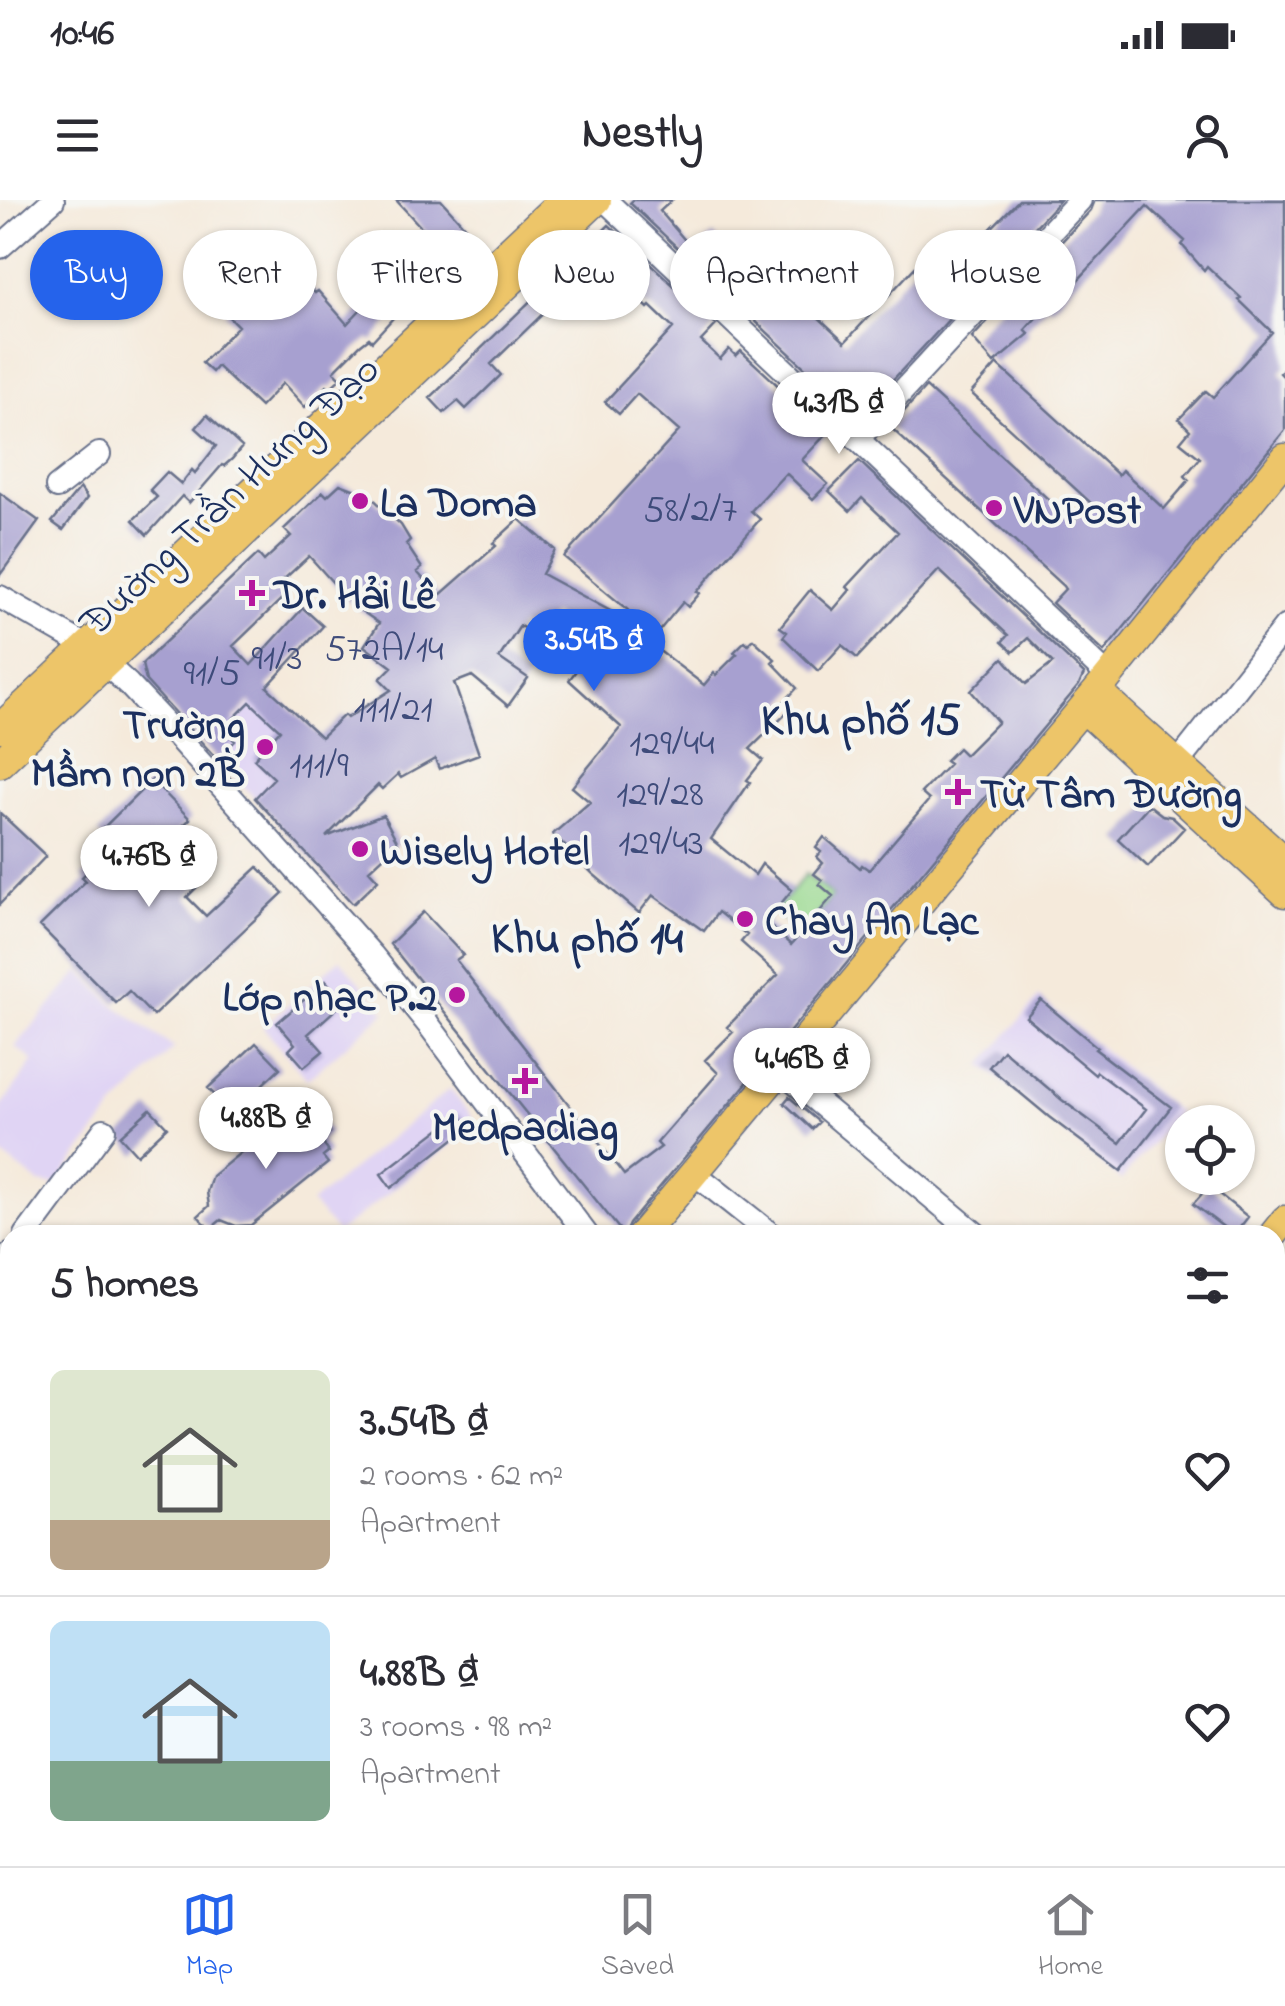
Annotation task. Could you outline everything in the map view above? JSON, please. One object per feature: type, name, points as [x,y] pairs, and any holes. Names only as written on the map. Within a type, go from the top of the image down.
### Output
[{"type":"main road","name":"Đường Trần Hưng Đạo","points":[[399,371],[563,200]]},
{"type":"main road","name":"Đường Trần Hưng Đạo","points":[[0,763],[96,655],[399,371],[597,200]]},
{"type":"main road","points":[[650,1225],[1096,692],[1285,458]]},
{"type":"main road","name":"Đường Trần Hưng Đạo","points":[[0,728],[96,655]]},
{"type":"main road","points":[[1096,692],[1285,861]]},
{"type":"main road","points":[[1096,692],[1285,893]]},
{"type":"street","points":[[0,247],[53,200]]},
{"type":"street","points":[[605,200],[858,439],[1096,692]]},
{"type":"street","points":[[858,439],[1080,200]]},
{"type":"street","points":[[57,488],[99,454]]},
{"type":"street","points":[[0,597],[96,655],[174,732],[372,955],[579,1225]]},
{"type":"street","points":[[1177,764],[1285,627]]},
{"type":"street","points":[[780,1070],[964,1225]]},
{"type":"street","points":[[33,1225],[104,1130]]},
{"type":"street","points":[[694,1173],[759,1225]]},
{"type":"shaded area","name":"Trường Mầm non 2B","points":[[267,687],[316,732],[255,798],[217,759],[235,741],[225,731]]},
{"type":"shaded area","points":[[340,959],[385,1012],[307,1079],[263,1027]]},
{"type":"shaded area","points":[[80,971],[114,1005],[174,1048],[116,1106],[55,1185],[39,1183],[0,1153],[0,1108],[34,1061],[15,1047]]},
{"type":"shaded area","points":[[1039,997],[1170,1105],[1165,1105],[1165,1128],[1121,1180],[982,1065]]},
{"type":"shaded area","points":[[450,1089],[477,1124],[347,1225],[330,1225],[311,1203]]},
{"type":"green space","points":[[806,874],[833,896],[801,934],[775,911]]},
{"type":"building","points":[[396,200],[441,200],[467,229],[466,230],[424,230]]},
{"type":"building","points":[[672,200],[660,211],[676,230],[670,230],[670,241],[630,203]]},
{"type":"building","points":[[1019,200],[1060,200],[1032,230],[989,230]]},
{"type":"building","points":[[1095,200],[1285,200],[1285,367],[1280,373],[1285,378],[1285,430],[1104,652],[1052,603],[1065,589],[1063,586],[890,427],[926,387],[1073,522],[1091,503],[971,393],[997,364],[1118,475],[1122,470],[1164,509],[1189,480],[1185,476],[1200,458],[1180,442],[1190,430],[1179,419],[1206,391],[1213,397],[1272,332],[1207,266],[1204,270],[1182,245],[1185,241],[1147,206],[1076,282],[1076,230],[1072,230]]},
{"type":"building","points":[[650,263],[670,282],[670,320],[711,320],[716,325],[701,341],[720,359],[729,349],[736,356],[741,351],[828,432],[802,460],[828,484],[813,499],[786,473],[751,511],[760,519],[688,607],[683,602],[649,643],[704,685],[737,654],[734,652],[745,641],[748,644],[753,639],[775,659],[772,662],[797,688],[784,702],[791,709],[750,749],[763,760],[711,839],[755,875],[762,864],[792,890],[766,922],[791,945],[833,896],[814,874],[823,863],[816,848],[824,837],[860,868],[862,865],[869,870],[929,800],[921,793],[949,764],[945,761],[958,748],[965,755],[998,722],[971,691],[1003,658],[1026,684],[1053,663],[1028,638],[1013,652],[1002,642],[1008,635],[939,570],[857,658],[842,645],[818,671],[783,637],[787,632],[780,627],[810,590],[833,610],[850,590],[847,587],[898,532],[862,498],[850,511],[829,491],[859,461],[1084,674],[1079,685],[629,1225],[616,1225],[390,944],[423,912],[463,955],[456,960],[624,1175],[661,1147],[657,1143],[718,1073],[705,1060],[733,1032],[727,1027],[778,975],[741,942],[747,935],[718,912],[704,931],[653,895],[639,913],[553,834],[590,802],[572,787],[621,727],[569,680],[588,655],[580,649],[592,634],[571,620],[567,625],[552,614],[537,636],[520,626],[499,658],[528,678],[508,706],[472,676],[454,683],[479,754],[439,769],[435,759],[401,778],[398,774],[382,789],[378,785],[326,837],[383,815],[398,843],[369,870],[378,880],[353,904],[255,798],[274,778],[254,759],[280,730],[250,702],[225,731],[235,741],[217,759],[146,681],[142,664],[258,554],[264,561],[291,536],[284,529],[323,492],[327,496],[340,484],[364,490],[401,525],[410,540],[406,544],[422,568],[417,572],[439,596],[496,546],[493,543],[519,519],[555,550],[542,574],[631,622],[635,616],[564,557],[679,431],[637,394],[619,414],[605,402],[673,328],[650,306]],"holes":[[[309,556],[353,605],[379,623],[364,646],[392,667],[380,679],[391,690],[347,718],[344,715],[321,737],[267,687],[323,626],[303,608],[251,665],[233,646],[291,590],[282,581]]]},
{"type":"building","points":[[914,268],[914,320],[948,320],[860,415],[853,413],[754,320],[821,320],[845,342],[866,320],[894,320],[894,290]]},
{"type":"building","points":[[318,291],[337,313],[337,320],[347,324],[351,320],[391,320],[334,371],[341,378],[305,407],[283,383],[260,407],[217,366],[212,372],[202,363],[238,326],[232,320],[317,320]]},
{"type":"building","points":[[518,313],[518,320],[536,320],[491,364],[501,375],[466,409],[458,401],[444,413],[430,398]]},
{"type":"building","points":[[989,320],[1034,320],[1025,330],[1029,334],[994,363],[972,338]]},
{"type":"building","points":[[207,415],[242,447],[189,503],[182,496],[147,535],[133,520],[157,497],[150,490],[167,472],[181,484],[216,446],[196,428]]},
{"type":"building","points":[[80,488],[87,498],[63,530],[52,522]]},
{"type":"building","points":[[0,493],[39,521],[0,575]]},
{"type":"building","points":[[152,780],[190,819],[151,857],[171,878],[184,865],[202,882],[187,897],[206,916],[258,867],[283,893],[153,1016],[129,991],[116,1003],[40,926],[86,881],[82,877],[112,847],[98,833]]},
{"type":"building","points":[[1149,805],[1184,828],[1148,867],[1118,839]]},
{"type":"building","points":[[0,813],[46,856],[0,904]]},
{"type":"building","points":[[326,981],[344,1002],[308,1034],[323,1051],[304,1067],[289,1050],[295,1044],[277,1023]]},
{"type":"building","points":[[1041,1000],[1095,1049],[1168,1105],[1121,1171],[989,1067],[1003,1050],[1120,1143],[1146,1109],[1097,1072],[1095,1075],[1026,1017]]},
{"type":"building","points":[[256,1043],[280,1068],[232,1113],[208,1088]]},
{"type":"building","points":[[789,1097],[819,1122],[812,1129],[784,1103]]},
{"type":"building","points":[[150,1109],[167,1127],[137,1155],[120,1136]]},
{"type":"building","points":[[288,1114],[293,1120],[299,1114],[309,1127],[318,1118],[330,1132],[321,1141],[329,1152],[323,1157],[328,1163],[251,1225],[221,1220],[206,1225],[198,1216],[209,1206],[207,1192],[212,1176]]},
{"type":"building","points":[[459,1114],[469,1127],[391,1188],[381,1174]]},
{"type":"building","points":[[1201,1195],[1220,1195],[1248,1217],[1242,1225],[1221,1225],[1193,1204]]},
{"type":"place","name":"La Doma","points":[[360,501]]},
{"type":"place","name":"VNPost","points":[[994,508]]},
{"type":"place","name":"Dr. Hải Lê","points":[[252,593]]},
{"type":"place","name":"Trường Mầm non 2B","points":[[265,747]]},
{"type":"place","name":"Từ Tâm Đường","points":[[958,792]]},
{"type":"place","name":"Wisely Hotel","points":[[360,849]]},
{"type":"place","name":"Chay An Lạc","points":[[745,919]]},
{"type":"place","name":"Lớp nhạc P.2","points":[[457,995]]},
{"type":"place","name":"Medpadiag","points":[[525,1081]]},
{"type":"district","name":"Khu phố 15","points":[[861,718]]},
{"type":"district","name":"Khu phố 14","points":[[587,936]]}]
